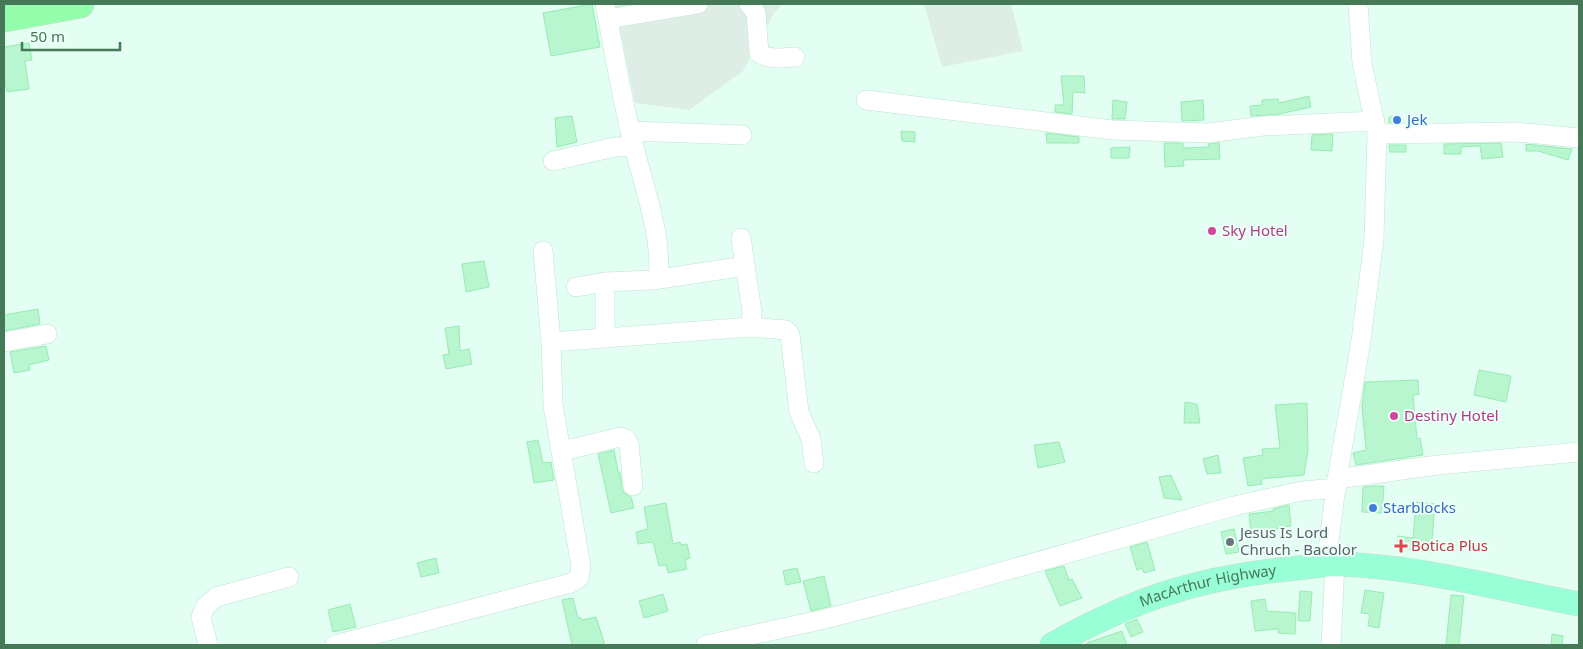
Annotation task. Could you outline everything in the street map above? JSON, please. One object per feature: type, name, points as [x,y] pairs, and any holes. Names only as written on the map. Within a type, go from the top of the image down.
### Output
[{"type":"highway","points":[[4,18],[80,4]]},
{"type":"main road","name":"MacArthur Highway","points":[[1052,645],[1078,638],[1123,608],[1179,588],[1224,577],[1331,564],[1430,574],[1579,604]]},
{"type":"street","points":[[658,279],[658,256],[652,215],[632,139],[606,11],[698,4]]},
{"type":"street","points":[[749,4],[756,13],[759,53],[763,56],[776,58],[794,57]]},
{"type":"street","points":[[1331,645],[1331,564],[1337,484],[1355,385],[1371,258],[1376,128],[1362,63],[1358,4]]},
{"type":"street","points":[[866,100],[1112,130],[1208,133],[1263,126],[1516,132],[1579,138]]},
{"type":"street","points":[[553,161],[615,147],[632,139],[742,135]]},
{"type":"street","points":[[741,238],[752,312],[751,327]]},
{"type":"street","points":[[336,645],[570,583],[579,578],[581,566],[553,405],[551,342],[543,251]]},
{"type":"street","points":[[576,287],[605,282],[658,279],[745,266]]},
{"type":"street","points":[[605,282],[605,338]]},
{"type":"street","points":[[551,342],[751,327],[786,330],[790,335],[799,412],[812,439],[814,463]]},
{"type":"street","points":[[4,342],[47,334]]},
{"type":"street","points":[[562,451],[620,438],[626,439],[629,444],[634,486]]},
{"type":"street","points":[[706,645],[825,619],[941,589],[1234,506],[1438,465],[1579,452]]},
{"type":"street","points":[[208,645],[201,617],[209,602],[216,597],[289,577]]},
{"type":"shaded area","points":[[615,4],[782,4],[774,13],[743,71],[689,110],[635,103]]},
{"type":"shaded area","points":[[924,4],[1011,4],[1023,51],[942,67]]},
{"type":"building","points":[[592,4],[600,47],[551,56],[543,13]]},
{"type":"building","points":[[29,43],[32,60],[25,61],[29,89],[7,92],[4,76],[4,47]]},
{"type":"building","points":[[1061,76],[1084,76],[1085,93],[1073,92],[1072,114],[1055,112],[1055,105],[1064,105]]},
{"type":"building","points":[[1309,96],[1311,107],[1279,114],[1251,116],[1250,106],[1262,105],[1262,100],[1278,99],[1279,103]]},
{"type":"building","points":[[1113,100],[1127,102],[1125,119],[1112,119]]},
{"type":"building","points":[[1203,100],[1204,120],[1182,121],[1181,102]]},
{"type":"building","points":[[572,116],[577,142],[557,147],[555,118]]},
{"type":"building","points":[[1401,116],[1401,122],[1389,123],[1389,117]]},
{"type":"building","points":[[901,131],[915,132],[915,142],[902,141]]},
{"type":"building","points":[[1046,133],[1079,137],[1079,143],[1047,143]]},
{"type":"building","points":[[1333,134],[1332,151],[1311,150],[1312,135]]},
{"type":"building","points":[[1164,143],[1183,143],[1183,148],[1209,147],[1208,144],[1219,143],[1220,159],[1183,160],[1184,166],[1165,167]]},
{"type":"building","points":[[1501,143],[1503,157],[1482,159],[1480,146],[1461,147],[1461,154],[1444,154],[1444,144]]},
{"type":"building","points":[[1526,144],[1572,149],[1568,160],[1538,151],[1526,151]]},
{"type":"building","points":[[1389,145],[1406,145],[1406,152],[1390,152]]},
{"type":"building","points":[[1130,147],[1129,158],[1111,158],[1111,148]]},
{"type":"building","points":[[484,261],[489,287],[466,292],[462,264]]},
{"type":"building","points":[[38,309],[40,324],[4,331],[4,315]]},
{"type":"building","points":[[459,326],[460,351],[469,349],[472,364],[446,369],[443,355],[449,354],[445,328]]},
{"type":"building","points":[[46,346],[49,360],[29,365],[30,370],[14,373],[10,352]]},
{"type":"building","points":[[1479,370],[1511,376],[1506,402],[1474,395]]},
{"type":"building","points":[[1418,380],[1419,394],[1413,395],[1417,439],[1420,438],[1423,455],[1356,465],[1353,453],[1366,450],[1362,406],[1365,382]]},
{"type":"building","points":[[1185,402],[1197,404],[1200,423],[1184,423]]},
{"type":"building","points":[[1307,403],[1308,451],[1304,475],[1261,479],[1262,484],[1248,486],[1243,458],[1263,455],[1262,449],[1280,448],[1275,405]]},
{"type":"building","points":[[538,440],[543,463],[551,462],[554,480],[534,483],[527,442]]},
{"type":"building","points":[[1059,442],[1065,462],[1038,468],[1034,445]]},
{"type":"building","points":[[614,450],[622,488],[624,493],[631,497],[634,508],[611,513],[598,454]]},
{"type":"building","points":[[1218,455],[1221,473],[1207,474],[1203,459]]},
{"type":"building","points":[[1171,475],[1182,500],[1164,498],[1159,477]]},
{"type":"building","points":[[1384,486],[1382,513],[1362,512],[1363,487]]},
{"type":"building","points":[[1416,502],[1435,504],[1431,552],[1397,548],[1398,536],[1413,538]]},
{"type":"building","points":[[666,503],[673,544],[680,542],[681,545],[687,544],[690,558],[685,560],[687,569],[668,573],[666,565],[659,566],[653,542],[638,544],[636,532],[648,529],[644,507]]},
{"type":"building","points":[[1289,505],[1291,526],[1251,533],[1249,514],[1274,511],[1273,509]]},
{"type":"building","name":"Jesus Is Lord Chruch - Bacolor","points":[[1234,529],[1239,552],[1226,554],[1221,532]]},
{"type":"building","points":[[1147,542],[1155,570],[1144,573],[1142,568],[1137,570],[1130,547]]},
{"type":"building","points":[[436,558],[439,573],[421,577],[417,563]]},
{"type":"building","points":[[1064,566],[1069,580],[1072,579],[1082,598],[1060,606],[1045,571]]},
{"type":"building","points":[[797,568],[801,582],[786,585],[783,571]]},
{"type":"building","points":[[824,576],[831,606],[811,611],[803,581]]},
{"type":"building","points":[[1365,590],[1384,593],[1379,628],[1368,626],[1370,614],[1361,613]]},
{"type":"building","points":[[1300,591],[1312,592],[1310,621],[1298,621]]},
{"type":"building","points":[[663,594],[668,611],[644,618],[639,601]]},
{"type":"building","points":[[1451,595],[1464,596],[1459,645],[1446,645]]},
{"type":"building","points":[[573,598],[578,618],[580,617],[581,620],[596,617],[605,645],[572,645],[562,600]]},
{"type":"building","points":[[1265,599],[1267,611],[1296,613],[1295,634],[1278,633],[1278,629],[1255,631],[1251,601]]},
{"type":"building","points":[[350,604],[356,627],[333,632],[328,610]]},
{"type":"building","points":[[1137,619],[1143,632],[1131,637],[1125,624]]},
{"type":"building","points":[[1122,631],[1127,645],[1087,645],[1087,643]]},
{"type":"building","points":[[1552,634],[1563,636],[1562,645],[1551,645]]},
{"type":"place","name":"Jek","points":[[1397,120]]},
{"type":"place","name":"Sky Hotel","points":[[1212,231]]},
{"type":"place","name":"Destiny Hotel","points":[[1394,416]]},
{"type":"place","name":"Starblocks","points":[[1373,508]]},
{"type":"place","name":"Jesus Is Lord Chruch - Bacolor","points":[[1230,542]]},
{"type":"place","name":"Botica Plus","points":[[1401,546]]}]
